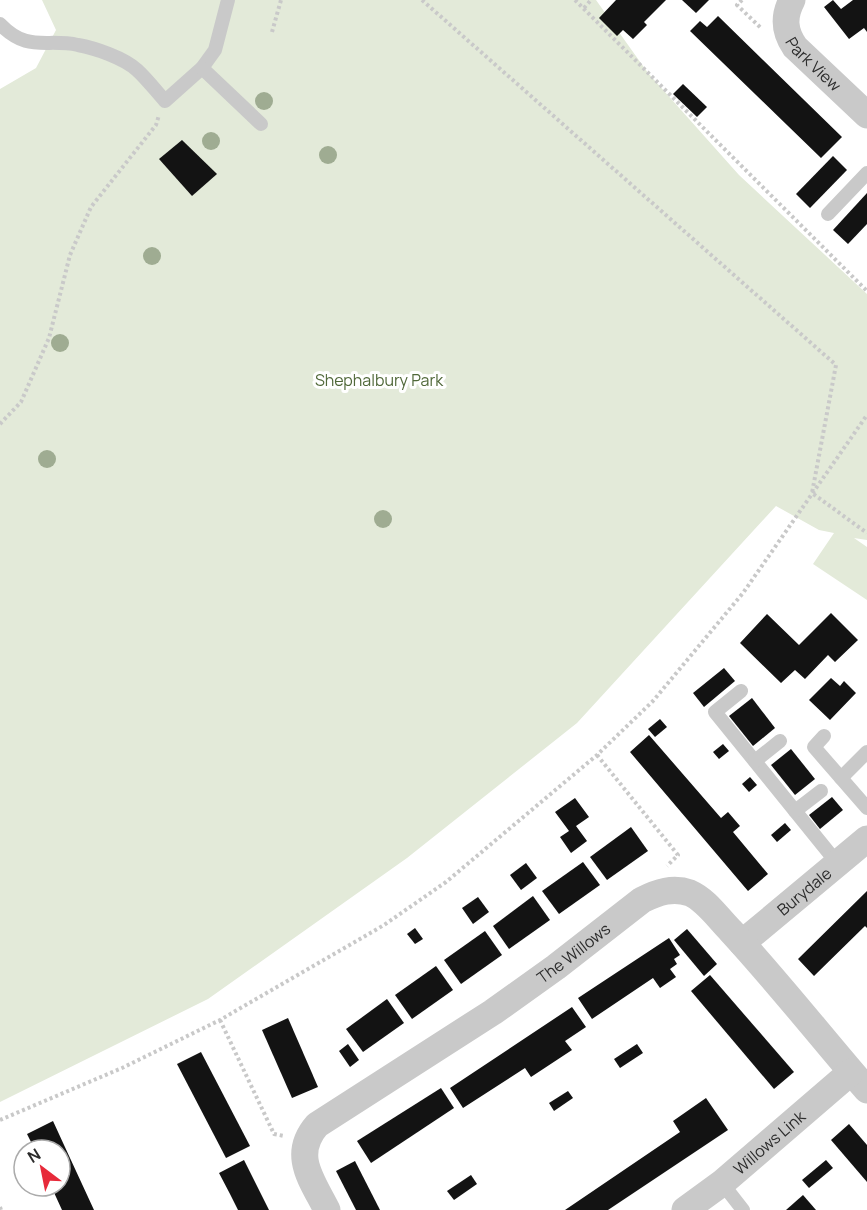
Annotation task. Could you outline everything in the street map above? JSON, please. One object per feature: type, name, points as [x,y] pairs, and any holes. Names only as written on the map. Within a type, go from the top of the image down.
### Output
[{"type":"street","name":"Park View","points":[[792,0],[786,18],[789,38],[795,47],[867,116]]},
{"type":"street","name":"Burydale","points":[[742,943],[867,839]]},
{"type":"street","name":"The Willows","points":[[305,1141],[317,1125],[326,1118],[493,1012],[556,967],[642,900],[654,894],[678,890],[699,898],[742,943],[859,1081]]},
{"type":"street","name":"Willows Link","points":[[685,1210],[859,1081]]},
{"type":"street","points":[[305,1141],[305,1163],[327,1210]]},
{"type":"lane","points":[[0,24],[8,33],[31,43],[76,44],[107,54],[136,69],[165,101],[202,68],[215,50],[228,0]]},
{"type":"lane","points":[[202,68],[261,124]]},
{"type":"lane","points":[[828,214],[867,173]]},
{"type":"lane","points":[[741,690],[715,712],[838,864]]},
{"type":"lane","points":[[824,736],[814,747],[867,808]]},
{"type":"lane","points":[[755,761],[780,741]]},
{"type":"lane","points":[[841,778],[867,752]]},
{"type":"lane","points":[[795,811],[820,791]]},
{"type":"lane","points":[[723,1183],[743,1210]]},
{"type":"path","points":[[272,32],[280,0]]},
{"type":"path","points":[[422,0],[836,365],[812,493]]},
{"type":"path","points":[[575,0],[867,291]]},
{"type":"path","points":[[583,8],[591,0]]},
{"type":"path","points":[[0,424],[21,402],[49,338],[70,255],[91,207],[156,125],[165,101]]},
{"type":"path","points":[[0,1120],[122,1068],[220,1020],[384,925],[446,882],[597,755],[653,701],[743,593],[867,416]]},
{"type":"path","points":[[812,493],[867,533]]},
{"type":"path","points":[[597,755],[678,855],[653,880],[654,894]]},
{"type":"path","points":[[220,1020],[274,1134],[305,1141]]},
{"type":"green space","name":"Shephalbury Park","points":[[42,0],[596,0],[648,73],[739,175],[867,294],[867,540],[854,538],[867,547],[867,600],[813,564],[834,533],[819,530],[776,506],[577,723],[407,858],[208,999],[0,1102],[0,89],[36,68],[56,30]]},
{"type":"building","points":[[616,0],[666,0],[644,22],[647,25],[633,39],[623,30],[617,36],[599,18]]},
{"type":"building","points":[[682,0],[709,0],[696,13]]},
{"type":"building","points":[[833,0],[841,9],[853,0],[867,0],[867,32],[864,28],[849,39],[824,7]]},
{"type":"building","points":[[718,16],[842,137],[821,158],[690,31],[700,21],[707,27]]},
{"type":"building","points":[[683,84],[707,107],[697,117],[673,94]]},
{"type":"building","points":[[182,140],[217,174],[192,196],[159,159]]},
{"type":"building","points":[[833,156],[847,170],[810,208],[796,194]]},
{"type":"building","points":[[867,193],[867,224],[848,244],[833,230]]},
{"type":"building","points":[[831,613],[858,640],[835,662],[828,655],[805,679],[795,670],[781,683],[740,643],[767,614],[799,645]]},
{"type":"building","points":[[724,668],[735,681],[704,707],[693,693]]},
{"type":"building","points":[[831,678],[840,686],[844,681],[856,693],[830,720],[809,700]]},
{"type":"building","points":[[752,698],[775,728],[753,746],[729,716]]},
{"type":"building","points":[[660,719],[667,727],[655,737],[648,729]]},
{"type":"building","points":[[649,735],[721,818],[728,812],[740,826],[733,832],[768,874],[748,891],[630,752]]},
{"type":"building","points":[[723,744],[729,751],[719,759],[713,752]]},
{"type":"building","points":[[791,749],[815,779],[795,795],[771,765]]},
{"type":"building","points":[[750,777],[757,785],[749,792],[742,784]]},
{"type":"building","points":[[832,797],[843,810],[820,829],[809,815]]},
{"type":"building","points":[[575,798],[589,817],[576,826],[587,841],[571,853],[560,837],[569,831],[555,812]]},
{"type":"building","points":[[785,823],[791,830],[777,842],[771,835]]},
{"type":"building","points":[[631,827],[648,851],[607,880],[590,857]]},
{"type":"building","points":[[583,862],[600,885],[559,914],[542,891]]},
{"type":"building","points":[[526,863],[537,878],[521,890],[510,875]]},
{"type":"building","points":[[867,891],[867,928],[865,926],[814,976],[798,959]]},
{"type":"building","points":[[533,896],[550,920],[509,949],[493,926]]},
{"type":"building","points":[[478,897],[489,912],[473,924],[462,908]]},
{"type":"building","points":[[415,928],[423,939],[415,944],[407,934]]},
{"type":"building","points":[[687,929],[717,964],[704,976],[674,940]]},
{"type":"building","points":[[485,931],[502,955],[461,984],[444,960]]},
{"type":"building","points":[[669,938],[680,955],[674,959],[677,964],[670,969],[676,977],[660,988],[653,978],[592,1019],[578,998]]},
{"type":"building","points":[[436,966],[453,990],[412,1019],[395,995]]},
{"type":"building","points":[[710,975],[794,1072],[774,1089],[691,991]]},
{"type":"building","points":[[387,999],[404,1023],[363,1052],[346,1029]]},
{"type":"building","points":[[572,1007],[586,1027],[565,1041],[572,1050],[531,1077],[525,1068],[463,1108],[450,1088]]},
{"type":"building","points":[[288,1018],[318,1087],[292,1098],[262,1030]]},
{"type":"building","points":[[348,1044],[359,1060],[350,1067],[339,1051]]},
{"type":"building","points":[[637,1044],[643,1053],[620,1068],[614,1059]]},
{"type":"building","points":[[201,1052],[250,1146],[226,1158],[177,1064]]},
{"type":"building","points":[[441,1088],[454,1108],[371,1163],[357,1141]]},
{"type":"building","points":[[568,1091],[573,1098],[554,1111],[549,1103]]},
{"type":"building","points":[[706,1098],[728,1130],[608,1210],[565,1210],[680,1132],[673,1121]]},
{"type":"building","points":[[53,1121],[61,1138],[29,1138],[27,1134]]},
{"type":"building","points":[[849,1124],[867,1145],[867,1182],[831,1140]]},
{"type":"building","points":[[244,1160],[269,1210],[238,1210],[219,1173]]},
{"type":"building","points":[[826,1160],[833,1168],[809,1188],[802,1180]]},
{"type":"building","points":[[355,1161],[380,1210],[356,1210],[336,1171]]},
{"type":"building","points":[[72,1162],[94,1210],[62,1210],[56,1198],[72,1198]]},
{"type":"building","points":[[471,1175],[477,1184],[454,1200],[447,1191]]},
{"type":"building","points":[[803,1195],[816,1210],[786,1210]]}]
